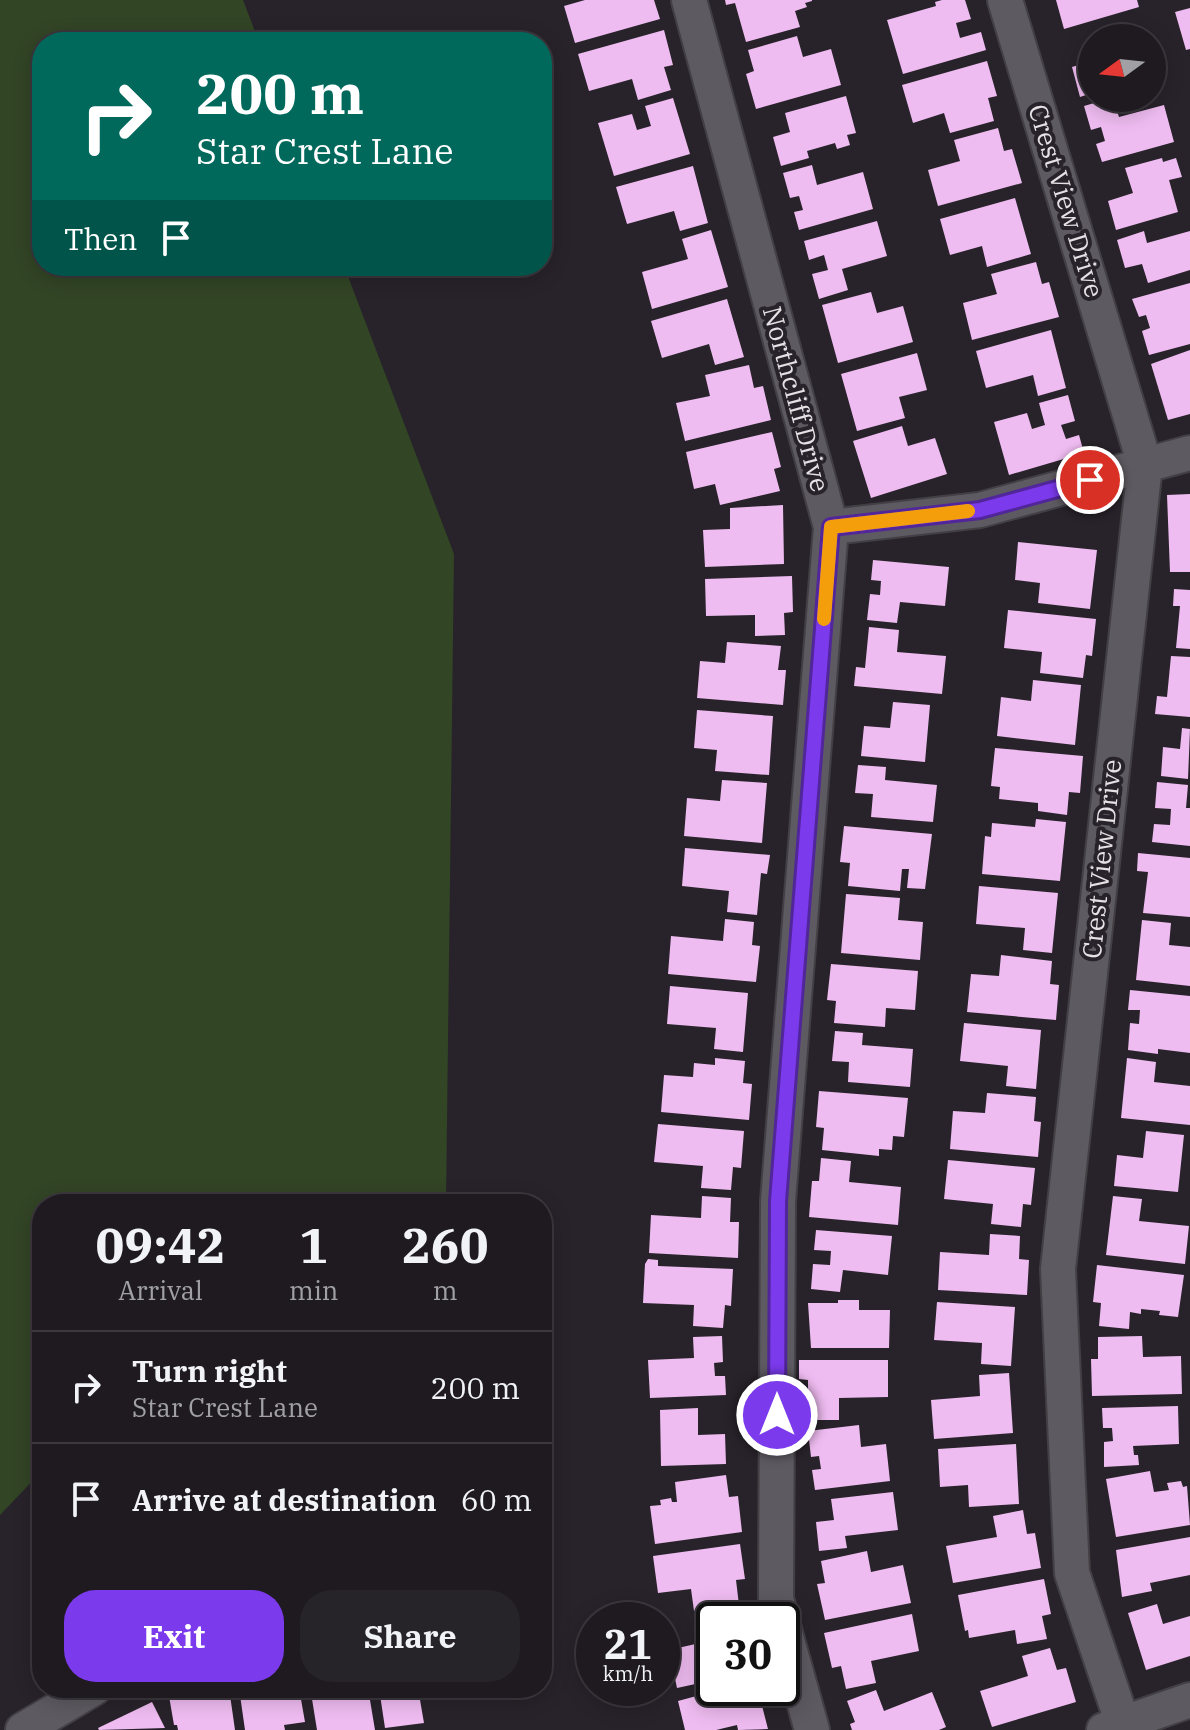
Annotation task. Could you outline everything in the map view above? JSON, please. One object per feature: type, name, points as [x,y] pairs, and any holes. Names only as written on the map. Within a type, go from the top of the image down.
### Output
[{"type":"street","name":"Northcliff Drive","points":[[689,0],[831,527],[778,1201],[777,1602]]},
{"type":"street","name":"Crest View Drive","points":[[1005,0],[1145,465],[1058,1269],[1072,1573],[1118,1728]]},
{"type":"street","points":[[831,527],[980,510],[1190,453]]},
{"type":"street","name":"Northcliff Drive","points":[[800,1686],[812,1730]]},
{"type":"street","points":[[23,1730],[77,1698]]},
{"type":"street","points":[[1118,1728],[1190,1700]]},
{"type":"green space","points":[[0,0],[243,0],[255,32],[32,32],[32,276],[348,276],[454,554],[446,1194],[32,1194],[32,1481],[0,1515]]},
{"type":"building","points":[[585,0],[654,0],[660,19],[575,43],[564,6]]},
{"type":"building","points":[[725,0],[812,1],[805,3],[807,7],[795,11],[800,27],[746,42],[735,3],[726,5]]},
{"type":"building","points":[[965,0],[971,19],[956,23],[960,38],[981,32],[986,50],[903,74],[887,20],[936,6],[935,2]]},
{"type":"building","points":[[1056,0],[1137,0],[1139,7],[1064,29]]},
{"type":"building","points":[[1190,8],[1190,49],[1186,50],[1175,12]]},
{"type":"building","points":[[664,30],[673,65],[664,67],[671,90],[638,100],[632,79],[589,91],[578,54]]},
{"type":"building","points":[[797,36],[803,57],[831,49],[841,85],[756,109],[746,74],[754,71],[748,50]]},
{"type":"building","points":[[987,61],[997,96],[988,98],[994,121],[950,133],[944,113],[913,123],[902,85]]},
{"type":"building","points":[[1078,65],[1078,90],[1072,67]]},
{"type":"building","points":[[846,96],[856,133],[847,135],[850,145],[837,149],[835,143],[807,151],[809,158],[781,166],[773,137],[790,132],[785,113]]},
{"type":"building","points":[[673,98],[690,154],[614,176],[598,123],[632,114],[637,130],[651,126],[645,106]]},
{"type":"building","points":[[1086,112],[1117,112],[1119,117],[1138,112],[1166,112],[1174,142],[1102,162],[1096,144],[1105,141],[1101,127],[1091,130]]},
{"type":"building","points":[[998,128],[1004,151],[1012,149],[1022,183],[938,206],[928,170],[960,161],[954,140]]},
{"type":"building","points":[[1162,158],[1163,162],[1176,158],[1182,177],[1169,180],[1178,212],[1116,230],[1108,201],[1133,193],[1125,168]]},
{"type":"building","points":[[812,165],[817,185],[863,172],[873,209],[799,230],[794,212],[803,210],[799,196],[790,198],[783,173]]},
{"type":"building","points":[[693,166],[708,223],[680,231],[674,211],[627,224],[616,187]]},
{"type":"building","points":[[1015,198],[1031,254],[987,267],[982,246],[950,255],[940,219]]},
{"type":"building","points":[[877,221],[887,256],[842,269],[848,290],[819,299],[812,274],[828,270],[824,255],[809,260],[804,241]]},
{"type":"building","points":[[711,230],[728,287],[652,309],[642,272],[688,259],[682,239]]},
{"type":"building","points":[[1144,231],[1147,243],[1190,231],[1190,270],[1148,283],[1142,264],[1125,268],[1117,240]]},
{"type":"building","points":[[1036,262],[1042,284],[1049,282],[1059,317],[972,340],[963,303],[997,294],[991,274]]},
{"type":"building","points":[[1190,283],[1190,344],[1149,355],[1142,331],[1150,328],[1146,315],[1139,317],[1132,299]]},
{"type":"building","points":[[871,292],[877,313],[903,306],[913,342],[838,363],[822,305]]},
{"type":"building","points":[[727,299],[744,357],[715,365],[709,344],[662,358],[651,321]]},
{"type":"building","points":[[1051,330],[1066,388],[1038,396],[1033,375],[986,388],[976,351]]},
{"type":"building","points":[[1190,350],[1190,414],[1168,420],[1151,364]]},
{"type":"building","points":[[917,353],[927,390],[899,397],[905,418],[857,431],[841,374]]},
{"type":"building","points":[[749,365],[754,388],[763,386],[771,420],[685,441],[676,403],[710,396],[705,375]]},
{"type":"building","points":[[1068,395],[1075,421],[1061,425],[1066,439],[1079,435],[1084,453],[1009,475],[994,422],[1027,413],[1032,429],[1045,425],[1039,403]]},
{"type":"building","points":[[902,426],[908,446],[935,438],[947,474],[871,498],[853,441]]},
{"type":"building","points":[[772,432],[781,467],[774,469],[780,491],[720,505],[715,484],[694,489],[686,452]]},
{"type":"building","points":[[1190,494],[1190,572],[1170,572],[1167,495]]},
{"type":"building","points":[[783,505],[784,564],[705,567],[703,530],[730,529],[730,508]]},
{"type":"building","points":[[1018,542],[1097,550],[1090,609],[1038,603],[1040,583],[1015,580]]},
{"type":"building","points":[[873,560],[949,567],[945,606],[900,602],[897,623],[867,620],[870,594],[880,595],[881,581],[871,580]]},
{"type":"building","points":[[792,576],[793,612],[784,613],[785,635],[755,636],[755,615],[706,616],[705,579]]},
{"type":"building","points":[[1174,589],[1190,590],[1190,649],[1176,648],[1180,606],[1173,606]]},
{"type":"building","points":[[1008,610],[1096,619],[1092,656],[1086,655],[1083,678],[1040,673],[1042,652],[1004,648]]},
{"type":"building","points":[[869,627],[899,630],[897,652],[946,656],[942,694],[854,686],[856,667],[865,668]]},
{"type":"building","points":[[727,642],[781,646],[778,670],[786,670],[783,705],[697,698],[700,661],[725,663]]},
{"type":"building","points":[[1171,656],[1190,657],[1190,717],[1155,714],[1157,696],[1167,697]]},
{"type":"building","points":[[1033,680],[1081,685],[1075,745],[997,736],[1001,697],[1031,701]]},
{"type":"building","points":[[893,702],[930,705],[925,762],[861,756],[864,726],[890,728]]},
{"type":"building","points":[[697,710],[773,716],[769,775],[715,771],[717,750],[694,748]]},
{"type":"building","points":[[1182,728],[1190,729],[1188,779],[1161,776],[1163,747],[1180,749]]},
{"type":"building","points":[[995,748],[1083,756],[1080,793],[1069,792],[1067,815],[1038,811],[1038,803],[999,799],[1000,787],[991,786]]},
{"type":"building","points":[[858,765],[886,767],[885,780],[937,785],[933,822],[871,817],[873,794],[855,793]]},
{"type":"building","points":[[722,780],[767,783],[762,843],[684,836],[687,798],[720,801]]},
{"type":"building","points":[[1157,782],[1188,785],[1186,808],[1190,808],[1190,846],[1152,842],[1154,824],[1170,825],[1171,809],[1155,808]]},
{"type":"building","points":[[1036,819],[1066,822],[1060,881],[982,874],[985,836],[991,837],[992,823],[1035,827]]},
{"type":"building","points":[[844,826],[932,834],[925,889],[907,888],[909,869],[902,869],[900,891],[848,886],[850,863],[840,862]]},
{"type":"building","points":[[685,848],[770,855],[767,874],[761,873],[757,915],[727,912],[729,891],[682,886]]},
{"type":"building","points":[[1138,853],[1190,858],[1190,917],[1143,913],[1148,872],[1137,871]]},
{"type":"building","points":[[979,886],[1058,893],[1052,953],[1023,950],[1025,928],[976,924]]},
{"type":"building","points":[[846,894],[900,898],[898,920],[923,922],[920,960],[841,953]]},
{"type":"building","points":[[725,919],[754,922],[752,945],[760,946],[756,982],[668,974],[671,936],[723,941]]},
{"type":"building","points":[[1142,920],[1171,923],[1169,945],[1190,947],[1190,986],[1136,980]]},
{"type":"building","points":[[1001,955],[1052,961],[1050,984],[1059,985],[1056,1020],[967,1012],[971,974],[999,976]]},
{"type":"building","points":[[831,964],[918,971],[915,1010],[886,1008],[885,1027],[834,1023],[836,1001],[827,1000]]},
{"type":"building","points":[[670,986],[748,993],[743,1052],[714,1049],[716,1028],[667,1024]]},
{"type":"building","points":[[1130,990],[1190,996],[1190,1053],[1158,1049],[1158,1054],[1128,1050],[1130,1023],[1139,1024],[1140,1010],[1128,1010]]},
{"type":"building","points":[[964,1023],[1041,1030],[1036,1089],[1006,1086],[1008,1066],[960,1061]]},
{"type":"building","points":[[835,1031],[863,1033],[862,1045],[913,1049],[910,1087],[848,1082],[849,1062],[832,1061]]},
{"type":"building","points":[[715,1058],[745,1061],[743,1083],[752,1084],[749,1120],[661,1112],[664,1075],[693,1077],[694,1063],[715,1065]]},
{"type":"building","points":[[1127,1058],[1156,1062],[1154,1082],[1190,1086],[1190,1125],[1121,1118]]},
{"type":"building","points":[[819,1091],[908,1098],[904,1137],[893,1136],[892,1150],[879,1149],[879,1156],[822,1150],[824,1128],[816,1127]]},
{"type":"building","points":[[987,1093],[1036,1097],[1034,1121],[1041,1122],[1038,1157],[950,1149],[953,1111],[985,1113]]},
{"type":"building","points":[[658,1124],[744,1131],[741,1168],[733,1167],[731,1190],[701,1188],[703,1166],[654,1162]]},
{"type":"building","points":[[1146,1131],[1184,1135],[1178,1192],[1114,1186],[1117,1155],[1143,1158]]},
{"type":"building","points":[[821,1158],[851,1161],[849,1182],[901,1187],[898,1225],[809,1217],[812,1181],[819,1181]]},
{"type":"building","points":[[948,1160],[1035,1168],[1031,1205],[1023,1204],[1021,1227],[991,1224],[993,1204],[944,1199]]},
{"type":"building","points":[[702,1196],[731,1198],[730,1222],[739,1222],[738,1258],[649,1253],[651,1215],[701,1218]]},
{"type":"building","points":[[1113,1196],[1142,1199],[1139,1221],[1189,1226],[1185,1264],[1106,1255]]},
{"type":"building","points":[[816,1230],[892,1236],[888,1275],[843,1270],[840,1292],[811,1289],[813,1264],[830,1265],[831,1251],[814,1250]]},
{"type":"building","points":[[990,1234],[1020,1236],[1019,1259],[1029,1260],[1027,1295],[938,1290],[940,1252],[989,1255]]},
{"type":"building","points":[[648,1259],[658,1260],[658,1266],[733,1269],[731,1306],[725,1305],[723,1328],[693,1326],[694,1305],[643,1303],[645,1264]]},
{"type":"building","points":[[1097,1265],[1184,1275],[1178,1317],[1141,1309],[1141,1314],[1130,1312],[1129,1329],[1099,1326],[1101,1303],[1093,1302]]},
{"type":"building","points":[[838,1300],[859,1300],[859,1310],[890,1310],[889,1348],[811,1348],[808,1303],[838,1303]]},
{"type":"building","points":[[937,1302],[1015,1307],[1011,1366],[981,1364],[982,1343],[934,1340]]},
{"type":"building","points":[[722,1336],[723,1362],[714,1363],[715,1376],[725,1376],[726,1395],[650,1398],[648,1360],[694,1358],[693,1337]]},
{"type":"building","points":[[1142,1336],[1143,1357],[1181,1356],[1182,1394],[1092,1396],[1091,1359],[1098,1359],[1098,1337]]},
{"type":"building","points":[[799,1360],[888,1360],[888,1397],[839,1398],[839,1420],[808,1420],[808,1380],[799,1379]]},
{"type":"building","points":[[1009,1373],[1013,1433],[934,1439],[931,1400],[980,1396],[979,1375]]},
{"type":"building","points":[[1178,1406],[1179,1444],[1133,1446],[1139,1465],[1104,1467],[1104,1442],[1113,1441],[1112,1428],[1103,1428],[1102,1408]]},
{"type":"building","points":[[698,1408],[698,1435],[725,1434],[726,1464],[661,1466],[660,1410]]},
{"type":"building","points":[[859,1425],[861,1447],[886,1444],[890,1481],[815,1490],[812,1470],[821,1469],[819,1456],[811,1457],[808,1431]]},
{"type":"building","points":[[1016,1444],[1019,1504],[969,1507],[968,1485],[940,1487],[938,1449]]},
{"type":"building","points":[[1150,1471],[1154,1492],[1169,1490],[1167,1483],[1181,1481],[1183,1487],[1187,1486],[1190,1525],[1116,1537],[1106,1479]]},
{"type":"building","points":[[726,1475],[729,1497],[738,1496],[742,1532],[655,1544],[650,1506],[661,1505],[660,1500],[671,1498],[672,1502],[677,1502],[675,1482]]},
{"type":"building","points":[[893,1492],[898,1530],[845,1536],[847,1548],[819,1551],[816,1522],[834,1520],[831,1499]]},
{"type":"building","points":[[1023,1510],[1027,1534],[1035,1533],[1041,1568],[953,1583],[946,1546],[997,1537],[993,1516]]},
{"type":"building","points":[[1190,1537],[1190,1575],[1150,1583],[1152,1591],[1122,1597],[1116,1550]]},
{"type":"building","points":[[740,1544],[745,1579],[736,1580],[739,1602],[696,1602],[694,1611],[691,1589],[658,1593],[653,1556]]},
{"type":"building","points":[[867,1551],[871,1572],[903,1565],[911,1603],[825,1620],[817,1584],[825,1583],[821,1561]]},
{"type":"building","points":[[1044,1579],[1051,1614],[1042,1616],[1047,1639],[1017,1644],[1015,1630],[969,1638],[958,1595]]},
{"type":"building","points":[[1157,1604],[1163,1624],[1190,1616],[1190,1656],[1146,1670],[1128,1613]]},
{"type":"building","points":[[912,1614],[919,1651],[871,1661],[876,1683],[846,1689],[841,1666],[832,1668],[824,1633]]},
{"type":"building","points":[[696,1644],[696,1684],[680,1687],[680,1648]]},
{"type":"building","points":[[1050,1648],[1057,1670],[1066,1668],[1076,1702],[992,1727],[980,1691],[1028,1676],[1022,1656]]},
{"type":"building","points":[[876,1690],[884,1711],[932,1692],[946,1727],[939,1730],[852,1730],[850,1724],[855,1722],[847,1701]]},
{"type":"building","points":[[696,1696],[696,1706],[762,1706],[768,1729],[738,1730],[737,1725],[716,1730],[685,1730],[680,1700]]},
{"type":"building","points":[[169,1698],[230,1698],[235,1730],[178,1730],[174,1725]]},
{"type":"building","points":[[240,1698],[301,1698],[305,1722],[284,1725],[285,1730],[245,1730]]},
{"type":"building","points":[[370,1698],[375,1730],[317,1730],[312,1699],[309,1699]]},
{"type":"building","points":[[380,1698],[420,1698],[424,1723],[385,1728]]},
{"type":"building","points":[[152,1702],[165,1728],[99,1730],[98,1728]]},
{"type":"slow traffic","points":[[824,619],[831,527],[968,511]]},
{"type":"route","points":[[777,1415],[778,1201],[831,527],[980,510],[1090,480]]}]
